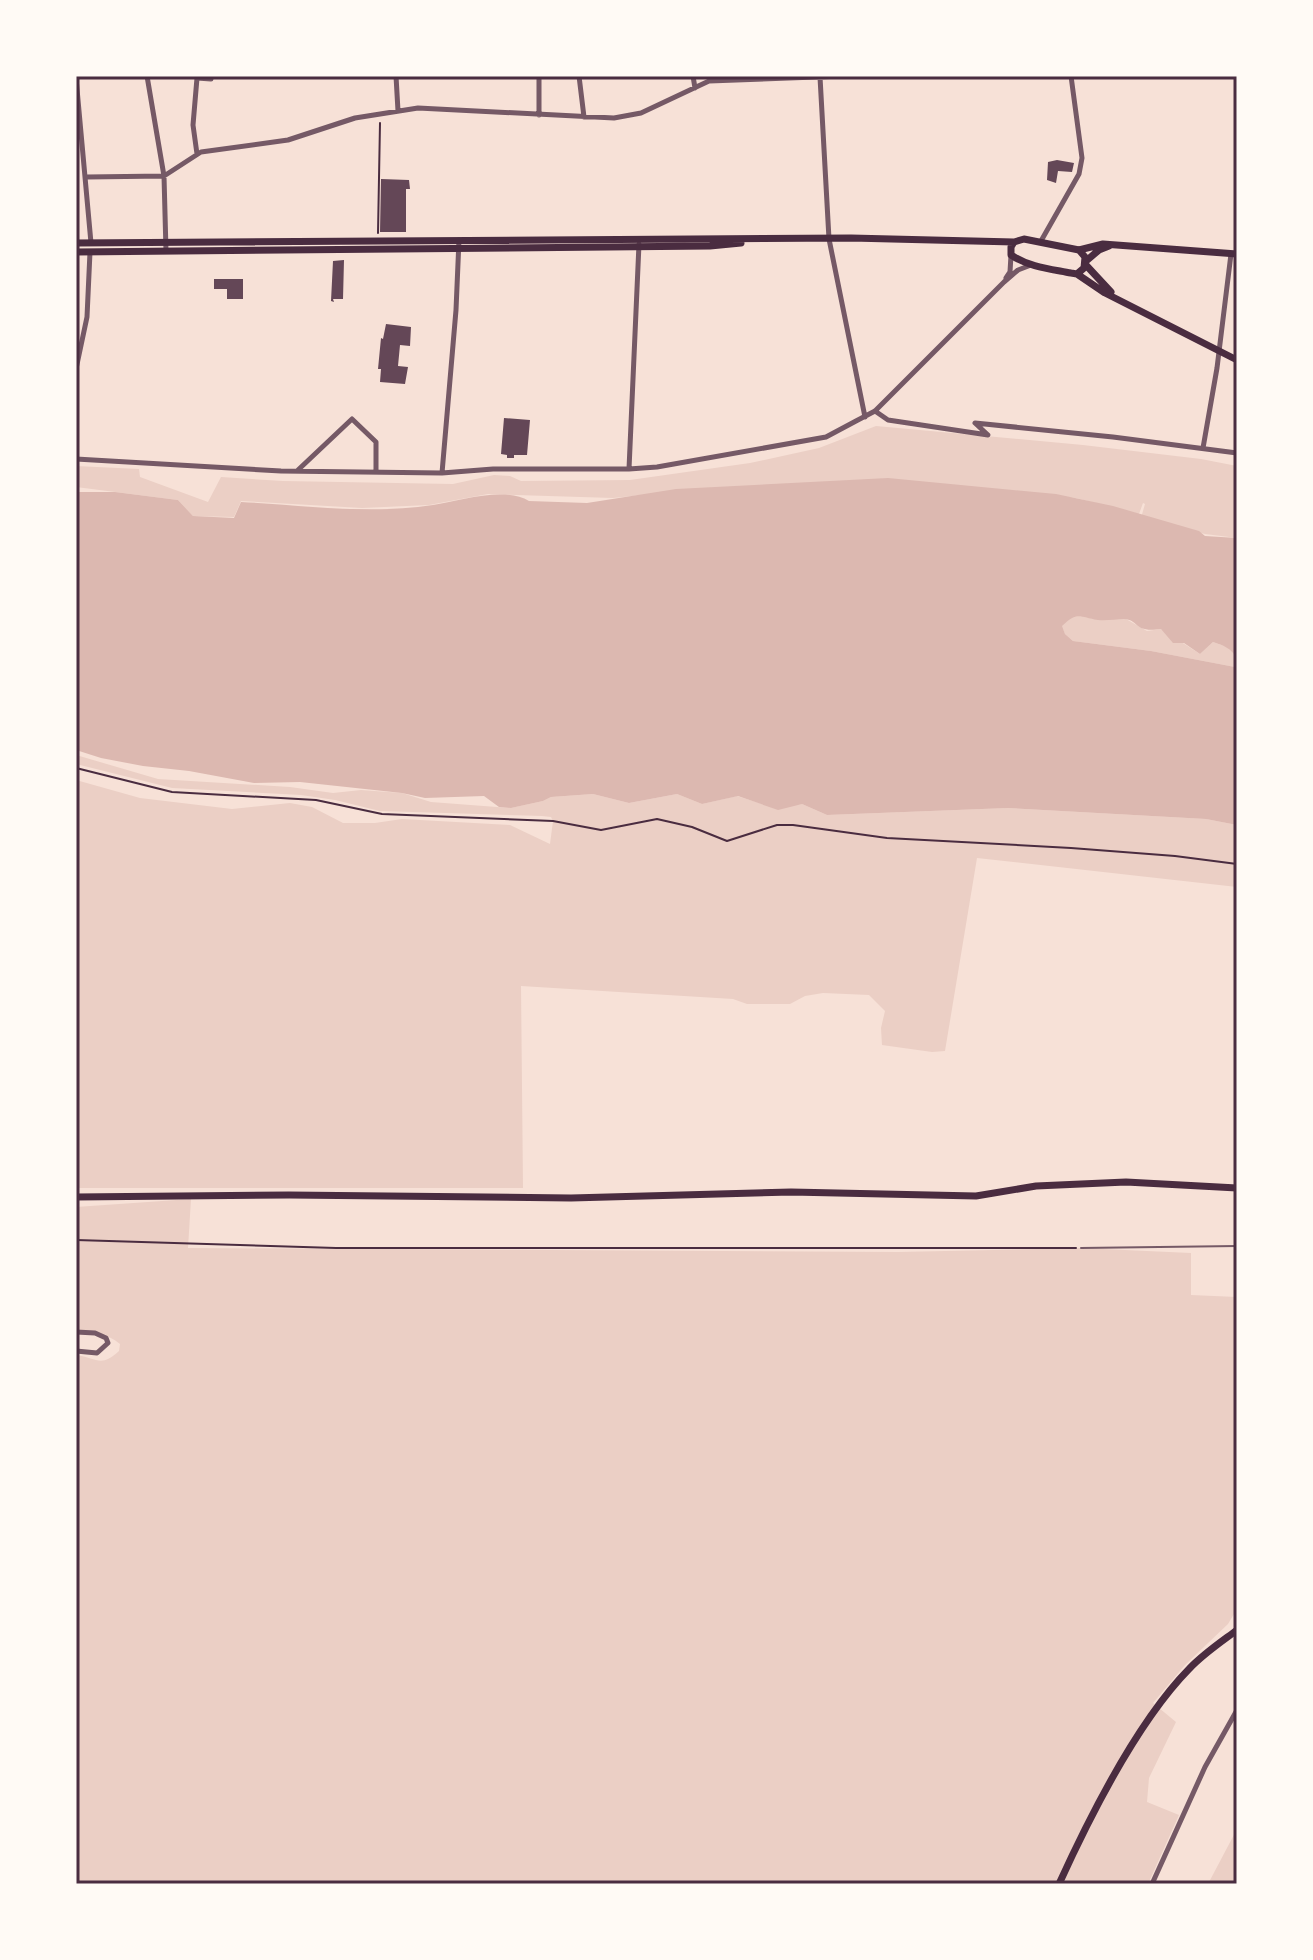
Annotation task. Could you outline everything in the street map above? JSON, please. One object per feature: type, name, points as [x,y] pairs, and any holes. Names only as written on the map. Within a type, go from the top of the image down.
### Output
[{"type":"main road","points":[[76,243],[91,247],[166,247],[829,239],[934,239],[992,243],[1024,239],[1079,250],[1103,244],[1234,254]]},
{"type":"main road","points":[[166,247],[378,241],[458,244]]},
{"type":"main road","points":[[1011,255],[1014,242]]},
{"type":"main road","points":[[992,243],[1031,265],[1077,274],[1089,284],[1237,360]]},
{"type":"main road","points":[[1077,274],[1099,250],[1111,245]]},
{"type":"main road","points":[[76,252],[91,247]]},
{"type":"main road","points":[[1079,250],[1099,282],[1125,303]]},
{"type":"main road","points":[[76,1197],[289,1195],[571,1198],[791,1192],[976,1196],[1036,1186],[1126,1182],[1237,1188]]},
{"type":"main road","points":[[1059,1884],[1082,1835],[1145,1725],[1189,1668],[1237,1630]]},
{"type":"street","points":[[147,76],[164,176],[166,247]]},
{"type":"street","points":[[396,76],[398,111]]},
{"type":"street","points":[[539,76],[539,115]]},
{"type":"street","points":[[579,76],[584,117]]},
{"type":"street","points":[[693,76],[695,88]]},
{"type":"street","points":[[87,177],[164,176],[197,154],[288,140],[355,118],[418,108],[614,118],[641,113],[709,81],[843,76]]},
{"type":"street","points":[[1041,241],[1079,174],[1082,158],[1071,76]]},
{"type":"street","points":[[820,77],[829,239],[865,417]]},
{"type":"street","points":[[76,78],[91,247],[87,317],[76,369]]},
{"type":"street","points":[[197,154],[193,125],[197,78],[211,79]]},
{"type":"street","points":[[629,469],[639,243]]},
{"type":"street","points":[[442,473],[456,310],[458,244]]},
{"type":"street","points":[[1203,448],[1234,254]]},
{"type":"street","points":[[1004,282],[1010,272],[1011,255]]},
{"type":"street","points":[[76,459],[297,471],[442,473],[493,469],[629,469],[657,467],[826,437],[875,411],[1004,282],[1031,265]]},
{"type":"street","points":[[875,411],[888,420],[988,435],[975,423],[1237,453]]},
{"type":"street","points":[[297,471],[352,419],[376,442],[376,471]]},
{"type":"street","points":[[76,1332],[95,1333],[106,1338],[108,1343],[97,1353],[76,1351]]},
{"type":"street","points":[[1152,1884],[1205,1767],[1237,1710]]},
{"type":"lane","points":[[1081,1248],[1237,1246]]},
{"type":"path","points":[[378,241],[380,114]]},
{"type":"path","points":[[76,768],[172,792],[307,799],[382,814],[537,820],[601,830],[657,819],[692,827],[727,841],[777,825],[793,825],[887,838],[1071,848],[1237,864]]},
{"type":"path","points":[[76,1240],[336,1248],[1081,1248]]},
{"type":"shaded area","points":[[876,426],[1083,445],[1237,466],[1237,538],[1205,534],[1141,518],[1143,503],[1139,514],[1076,498],[864,480],[710,488],[613,498],[488,494],[429,505],[362,508],[241,501],[234,517],[193,516],[178,500],[76,487],[76,466],[139,469],[140,477],[208,502],[221,477],[453,484],[494,475],[510,476],[521,481],[630,480],[750,463],[819,448]]},
{"type":"shaded area","points":[[888,478],[1056,494],[1113,506],[1199,531],[1205,536],[1237,538],[1237,659],[1237,825],[1206,819],[1008,808],[827,815],[802,804],[778,810],[738,796],[702,804],[677,794],[629,803],[593,794],[551,797],[511,808],[499,807],[484,796],[425,798],[300,782],[254,783],[143,766],[76,750],[76,492],[115,492],[178,500],[193,516],[234,518],[241,502],[385,509],[508,495],[529,501],[587,503],[676,489]],"holes":[[[1079,616],[1098,620],[1124,619],[1141,628],[1161,629],[1173,643],[1184,643],[1200,654],[1213,642],[1217,643],[1230,650],[1237,659],[1235,667],[1151,651],[1073,641],[1062,626]]]},
{"type":"shaded area","points":[[1082,615],[1093,619],[1126,619],[1147,631],[1161,629],[1200,654],[1213,642],[1230,648],[1237,659],[1235,667],[1151,651],[1073,641],[1061,625],[1072,617]]},
{"type":"shaded area","points":[[76,755],[158,779],[290,787],[333,793],[361,790],[402,793],[431,802],[511,808],[551,797],[593,794],[629,803],[677,794],[702,804],[737,796],[772,807],[802,804],[827,815],[1008,808],[1206,819],[1237,825],[1237,887],[977,858],[945,1051],[882,1045],[881,1028],[885,1011],[869,995],[823,993],[805,996],[790,1004],[747,1004],[733,999],[521,986],[523,1188],[76,1188],[76,780],[140,798],[232,809],[290,803],[312,807],[343,823],[402,819],[510,825],[550,844],[553,821],[551,817],[542,816],[380,811],[301,795],[172,788],[76,764]]},
{"type":"shaded area","points":[[191,1199],[188,1248],[898,1252],[1081,1248],[1191,1253],[1191,1295],[1237,1297],[1237,1609],[1228,1624],[1185,1665],[1153,1703],[1176,1722],[1149,1778],[1147,1802],[1179,1815],[1148,1884],[76,1884],[76,1355],[103,1361],[119,1351],[120,1344],[105,1335],[76,1330],[76,1207]]},
{"type":"shaded area","points":[[1237,1829],[1237,1884],[1208,1884]]},
{"type":"building","points":[[1048,162],[1074,163],[1072,172],[1058,171],[1056,183],[1047,180]]},
{"type":"building","points":[[381,179],[409,180],[410,189],[406,189],[406,232],[380,232]]},
{"type":"building","points":[[344,260],[343,299],[333,299],[334,302],[331,301],[333,261]]},
{"type":"building","points":[[214,279],[243,279],[243,299],[227,299],[227,289],[214,289]]},
{"type":"building","points":[[386,324],[411,327],[410,346],[400,345],[398,366],[408,367],[405,384],[380,382],[381,338]]},
{"type":"building","points":[[504,418],[530,420],[527,455],[507,458],[507,455],[501,454]]}]
